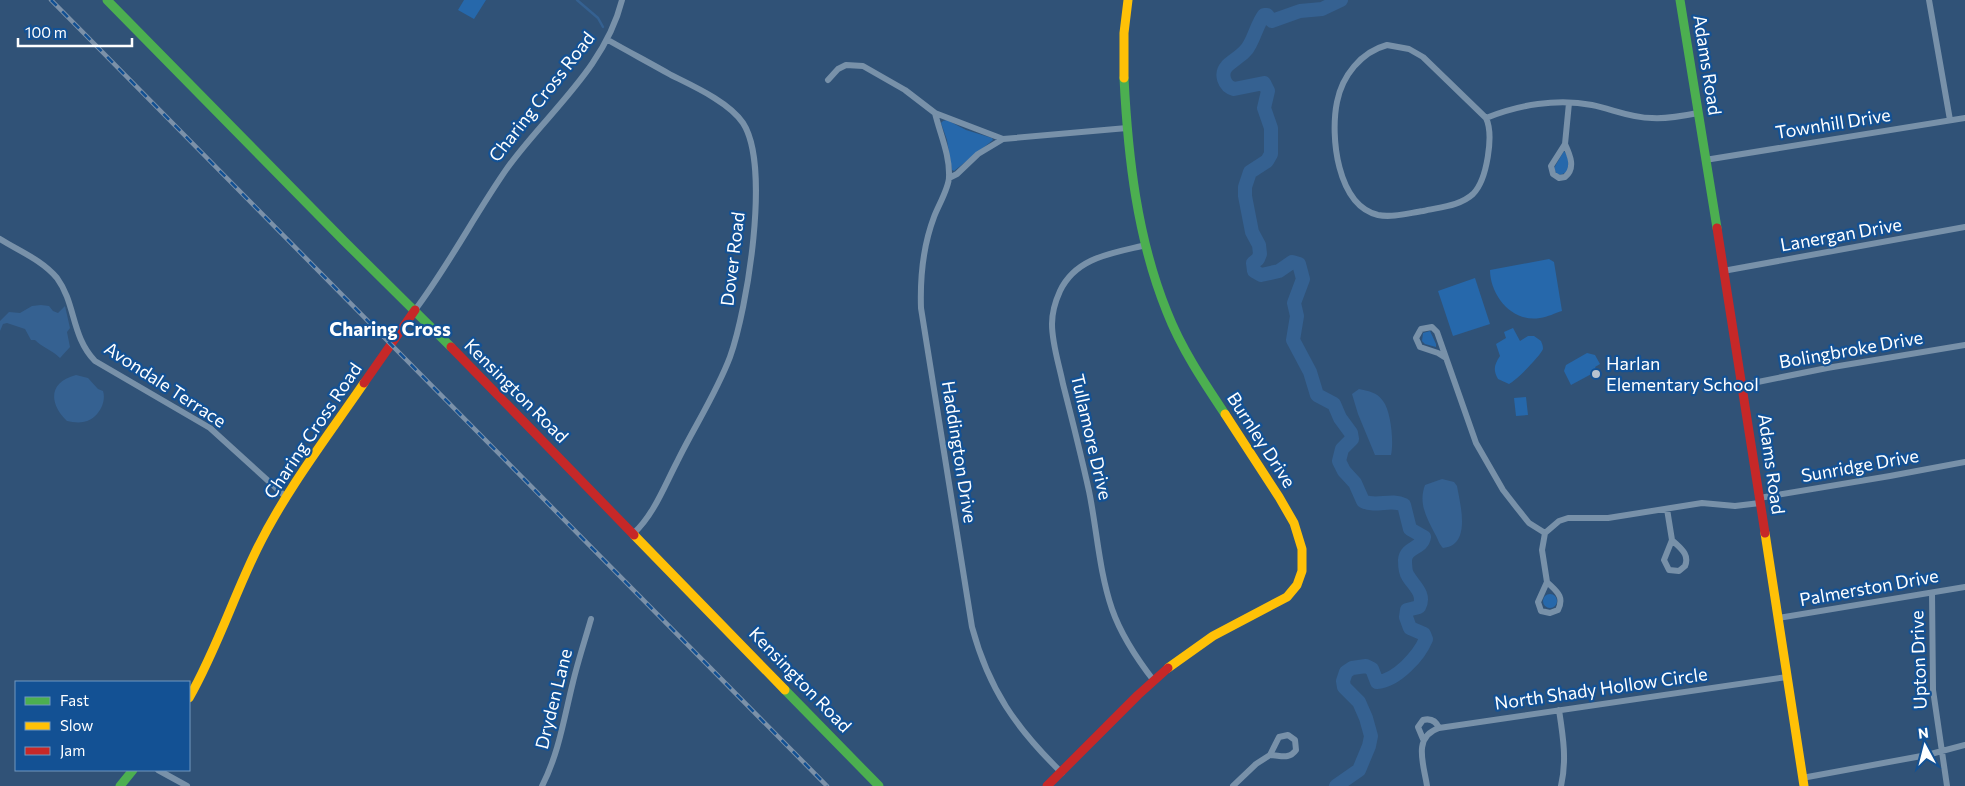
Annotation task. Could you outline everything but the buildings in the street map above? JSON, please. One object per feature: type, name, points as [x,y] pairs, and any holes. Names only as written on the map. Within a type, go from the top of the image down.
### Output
[{"type":"street","name":"Kensington Road","points":[[107,0],[344,241],[415,310],[879,786]]},
{"type":"street","name":"Charing Cross Road","points":[[190,696],[204,672],[251,564],[286,497],[415,310],[510,165],[593,65],[608,40],[622,0]]},
{"type":"street","name":"Burnley Drive","points":[[1047,786],[1175,662],[1213,636],[1287,597],[1300,581],[1303,559],[1301,543],[1296,528],[1284,504],[1205,384],[1179,340],[1155,278],[1146,246],[1127,128],[1124,70],[1128,0]]},
{"type":"street","name":"Adams Road","points":[[1680,0],[1743,385],[1803,782]]},
{"type":"street","points":[[1929,0],[1950,120]]},
{"type":"street","name":"Dover Road","points":[[608,40],[698,89],[732,112],[747,130],[755,165],[755,209],[752,251],[743,308],[735,342],[720,380],[658,499],[644,522],[634,533]]},
{"type":"street","points":[[1393,45],[1416,52],[1430,62],[1486,118],[1490,128],[1490,138],[1484,173],[1474,192],[1460,202],[1412,212],[1381,215],[1362,208],[1347,189],[1342,174],[1336,136],[1335,117],[1337,101],[1341,87],[1352,70],[1364,56],[1376,49],[1393,45]]},
{"type":"street","points":[[828,80],[838,69],[846,65],[863,66],[905,90],[935,114],[1003,139],[1127,128]]},
{"type":"street","points":[[1565,144],[1551,166],[1553,174],[1559,178],[1565,177],[1571,169],[1571,160],[1565,144],[1569,103]]},
{"type":"street","points":[[1486,118],[1522,107],[1569,103],[1593,106],[1626,115],[1653,119],[1698,113]]},
{"type":"street","points":[[935,114],[946,154],[950,178],[957,174],[978,154],[1003,139]]},
{"type":"street","name":"Townhill Drive","points":[[1705,160],[1965,118]]},
{"type":"street","name":"Haddington Drive","points":[[950,178],[929,233],[922,266],[920,289],[927,348],[972,627],[987,674],[1002,702],[1025,735],[1062,773]]},
{"type":"street","name":"Lanergan Drive","points":[[1723,271],[1965,228]]},
{"type":"street","name":"Avondale Terrace","points":[[0,239],[41,263],[57,279],[65,292],[80,340],[95,361],[210,428],[286,497]]},
{"type":"street","name":"Tullamore Drive","points":[[1146,246],[1098,257],[1080,266],[1060,290],[1055,302],[1052,324],[1056,353],[1089,490],[1108,596],[1116,621],[1154,681]]},
{"type":"street","points":[[1446,358],[1420,346],[1416,338],[1421,328],[1428,326],[1434,328],[1446,358],[1472,434],[1503,490],[1523,517],[1545,533],[1542,550],[1547,582],[1538,602],[1541,611],[1550,613],[1558,610],[1561,597],[1547,582]]},
{"type":"street","name":"Bolingbroke Drive","points":[[1743,385],[1965,344]]},
{"type":"street","name":"Sunridge Drive","points":[[1545,533],[1556,523],[1568,518],[1608,518],[1702,503],[1735,506],[1965,462]]},
{"type":"street","points":[[1667,509],[1672,540],[1664,560],[1669,570],[1679,571],[1685,566],[1687,559],[1683,550],[1672,540]]},
{"type":"street","name":"Palmerston Drive","points":[[1778,618],[1965,587]]},
{"type":"street","name":"Upton Drive","points":[[1932,593],[1933,690],[1947,786]]},
{"type":"street","name":"Dryden Lane","points":[[542,786],[552,764],[561,735],[577,664],[591,619]]},
{"type":"street","name":"North Shady Hollow Circle","points":[[1423,739],[1433,730],[1439,728],[1787,678]]},
{"type":"street","points":[[1559,710],[1565,754],[1561,786]]},
{"type":"street","points":[[1427,786],[1421,752],[1423,739],[1418,727],[1423,720],[1434,720],[1439,728]]},
{"type":"street","points":[[1803,782],[1965,745]]},
{"type":"street","points":[[1233,786],[1256,764],[1270,755]]},
{"type":"street","points":[[120,786],[132,771]]},
{"type":"street","points":[[160,771],[187,786]]},
{"type":"shaded area","points":[[464,0],[486,0],[474,19],[458,10]]},
{"type":"shaded area","points":[[947,120],[966,130],[992,138],[993,140],[954,171],[952,170],[947,140],[941,123]]},
{"type":"shaded area","points":[[1564,151],[1568,158],[1568,169],[1567,172],[1560,175],[1556,173],[1554,168]]},
{"type":"shaded area","points":[[1549,259],[1554,262],[1562,311],[1543,317],[1530,318],[1512,312],[1498,297],[1491,279],[1490,270]]},
{"type":"shaded area","points":[[1475,278],[1490,324],[1453,336],[1438,291]]},
{"type":"shaded area","points":[[32,306],[49,306],[58,313],[65,306],[70,328],[67,332],[70,347],[60,358],[35,340],[31,340],[25,329],[7,323],[3,324],[0,331],[0,321],[9,312],[20,313]]},
{"type":"shaded area","points":[[1513,328],[1520,341],[1528,336],[1534,336],[1541,341],[1543,349],[1528,368],[1509,384],[1498,379],[1495,373],[1495,365],[1500,356],[1496,344],[1506,338],[1504,332]]},
{"type":"shaded area","points":[[1430,331],[1436,347],[1425,344],[1422,341],[1423,333]]},
{"type":"shaded area","points":[[1587,353],[1595,355],[1600,364],[1595,367],[1597,371],[1571,385],[1564,371],[1566,365]]},
{"type":"shaded area","points":[[76,375],[88,378],[98,389],[103,391],[104,401],[100,410],[88,421],[67,421],[57,408],[55,401],[54,394],[60,383]]},
{"type":"shaded area","points":[[1359,389],[1375,394],[1381,398],[1386,406],[1391,427],[1391,455],[1375,455],[1352,394]]},
{"type":"shaded area","points":[[1526,397],[1528,415],[1516,416],[1514,398]]},
{"type":"shaded area","points":[[1442,479],[1454,482],[1457,486],[1462,513],[1461,532],[1458,540],[1452,545],[1443,548],[1426,516],[1422,498],[1425,485]]},
{"type":"shaded area","points":[[1547,594],[1553,594],[1557,601],[1553,608],[1547,608],[1543,604],[1543,598]]},
{"type":"waterway","points":[[577,0],[598,18],[603,27]]},
{"type":"waterway","points":[[1336,786],[1359,770],[1371,736],[1359,702],[1344,687],[1343,681],[1346,672],[1352,668],[1366,666],[1372,669],[1377,682],[1384,681],[1406,666],[1418,653],[1426,639],[1424,634],[1410,628],[1406,617],[1407,610],[1419,607],[1421,598],[1405,568],[1406,556],[1423,541],[1424,537],[1410,529],[1404,505],[1394,502],[1373,504],[1363,501],[1355,483],[1344,471],[1339,461],[1342,449],[1352,439],[1351,433],[1340,418],[1334,404],[1317,395],[1310,372],[1293,340],[1297,316],[1294,303],[1303,279],[1299,264],[1292,262],[1279,271],[1261,275],[1254,271],[1253,263],[1260,254],[1259,245],[1252,232],[1245,187],[1250,172],[1267,161],[1271,154],[1271,128],[1264,108],[1268,91],[1264,83],[1234,89],[1226,83],[1224,73],[1227,66],[1248,48],[1264,15],[1267,15],[1272,21],[1300,11],[1322,9],[1341,0]]},
{"type":"railway","points":[[51,0],[827,786]]},
{"type":"traffic: fast","points":[[107,0],[451,347]]},
{"type":"traffic: fast","points":[[1680,0],[1717,228]]},
{"type":"traffic: fast","points":[[1124,78],[1131,167],[1148,255],[1167,312],[1179,338],[1225,414]]},
{"type":"traffic: fast","points":[[785,690],[879,786]]},
{"type":"traffic: fast","points":[[120,786],[132,771]]},
{"type":"traffic: slow","points":[[1124,78],[1124,33],[1128,0]]},
{"type":"traffic: slow","points":[[190,696],[208,662],[248,568],[268,527],[308,464],[364,383]]},
{"type":"traffic: slow","points":[[1168,668],[1213,636],[1287,597],[1297,585],[1302,571],[1302,549],[1294,523],[1225,414]]},
{"type":"traffic: slow","points":[[1765,533],[1804,786]]},
{"type":"traffic: slow","points":[[634,535],[785,690]]},
{"type":"traffic: jam","points":[[1717,228],[1765,533]]},
{"type":"traffic: jam","points":[[364,383],[415,310]]},
{"type":"traffic: jam","points":[[451,347],[634,535]]},
{"type":"traffic: jam","points":[[1047,786],[1138,695],[1168,668]]},
{"type":"place","name":"Harlan Elementary School","points":[[1596,374]]},
{"type":"district","name":"Charing Cross","points":[[390,329]]}]
